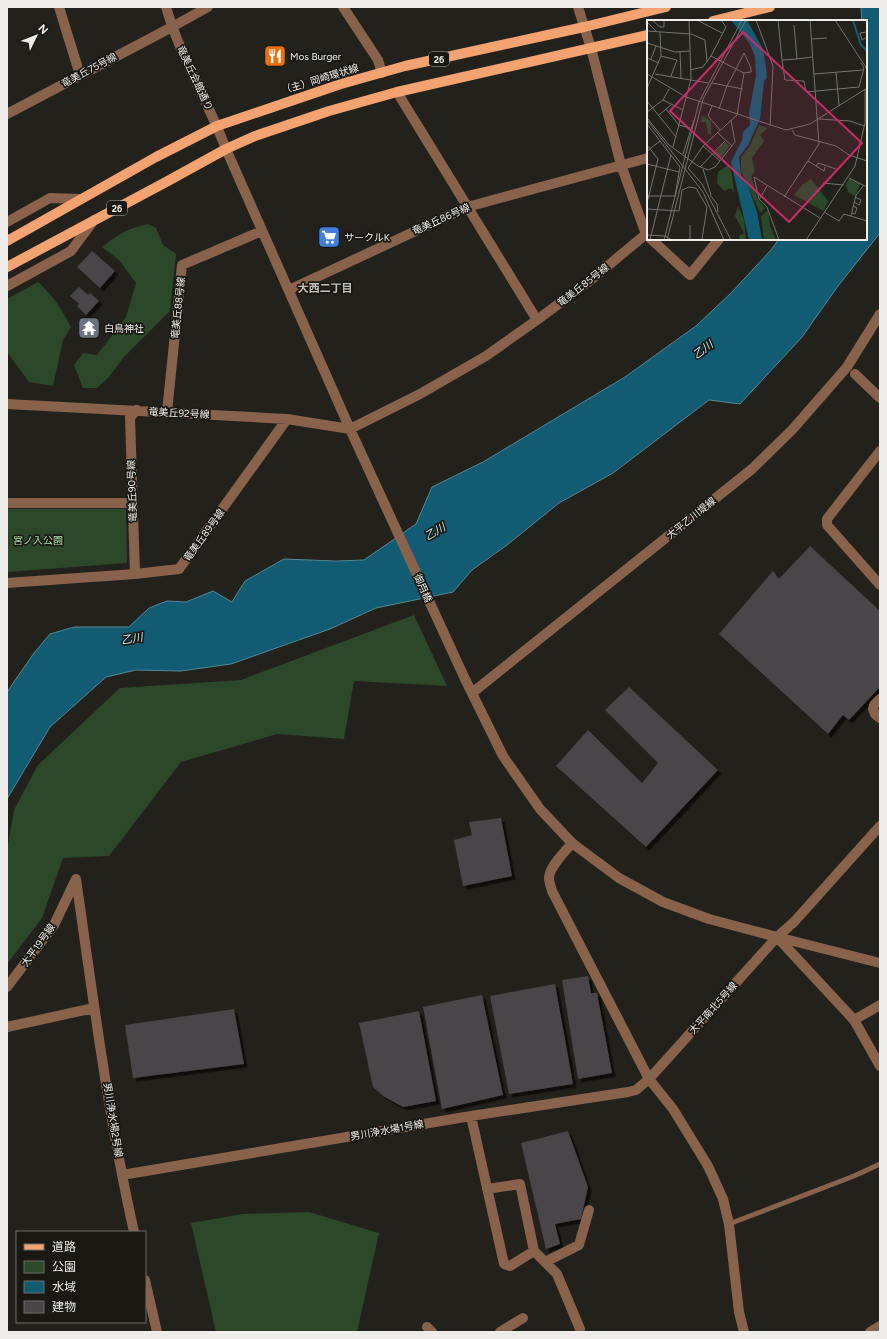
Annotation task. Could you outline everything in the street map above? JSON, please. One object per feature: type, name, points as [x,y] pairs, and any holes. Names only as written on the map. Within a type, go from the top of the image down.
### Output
[{"type":"main road","name":"（主）岡崎環状線","points":[[7,241],[184,142],[217,126],[341,84],[405,66],[584,27],[666,7]]},
{"type":"main road","points":[[717,20],[770,7]]},
{"type":"main road","name":"26","points":[[7,267],[226,149],[255,136],[329,111],[397,92],[647,35]]},
{"type":"street","points":[[60,7],[80,75]]},
{"type":"street","name":"竜美丘会館通り","points":[[166,7],[172,27],[289,290]]},
{"type":"street","name":"竜美丘75号線","points":[[7,114],[208,7]]},
{"type":"street","points":[[343,7],[378,60],[382,73]]},
{"type":"street","points":[[578,7],[591,48],[622,165],[647,233]]},
{"type":"street","points":[[397,92],[537,320]]},
{"type":"street","name":"竜美丘86号線","points":[[289,290],[468,207],[647,158]]},
{"type":"street","points":[[8,218],[50,198],[81,199]]},
{"type":"street","points":[[7,286],[71,251],[94,220]]},
{"type":"street","name":"竜美丘88号線","points":[[167,412],[182,265],[262,231]]},
{"type":"street","name":"竜美丘85号線","points":[[350,429],[420,394],[486,356],[537,320],[647,237]]},
{"type":"street","points":[[652,240],[690,275],[718,240]]},
{"type":"street","name":"御用橋","points":[[289,290],[350,429],[472,693],[503,756],[540,809],[572,843],[619,878],[663,902],[709,919],[880,963]]},
{"type":"street","name":"大平乙川堤線","points":[[472,693],[752,469],[792,430],[847,367],[880,314]]},
{"type":"street","points":[[855,374],[880,398]]},
{"type":"street","name":"竜美丘92号線","points":[[7,404],[287,419],[350,429]]},
{"type":"street","name":"竜美丘90号線","points":[[135,574],[130,417],[136,410]]},
{"type":"street","name":"竜美丘89号線","points":[[7,584],[179,569],[287,419]]},
{"type":"street","points":[[880,451],[827,519],[827,524],[880,585]]},
{"type":"street","points":[[7,503],[132,503]]},
{"type":"street","points":[[880,699],[874,705],[873,709],[875,714],[880,718]]},
{"type":"street","name":"大平南北5号線","points":[[649,1080],[777,937],[794,922],[880,826]]},
{"type":"street","points":[[572,843],[556,862],[550,873],[549,878],[552,891],[649,1080],[673,1109],[708,1166],[723,1199],[729,1224],[739,1312],[744,1332]]},
{"type":"street","name":"大平19号線","points":[[7,987],[54,925],[76,879]]},
{"type":"street","name":"男川浄水場2号線","points":[[76,879],[94,1008],[122,1175],[134,1231]]},
{"type":"street","points":[[777,937],[854,1020],[880,1066]]},
{"type":"street","points":[[854,1020],[880,1005]]},
{"type":"street","points":[[7,1027],[94,1008]]},
{"type":"street","name":"男川浄水場1号線","points":[[122,1175],[471,1116],[628,1092],[636,1090],[649,1080]]},
{"type":"street","points":[[471,1116],[504,1264],[510,1266],[534,1251]]},
{"type":"street","points":[[487,1189],[520,1184],[534,1251],[557,1274],[580,1329]]},
{"type":"street","points":[[545,1262],[579,1245],[589,1210]]},
{"type":"street","points":[[146,1284],[157,1332]]},
{"type":"street","points":[[500,1332],[523,1318]]},
{"type":"street","points":[[870,1332],[880,1326]]},
{"type":"lane","points":[[729,1224],[854,1176],[880,1164]]},
{"type":"green space","points":[[148,224],[156,228],[163,245],[176,254],[170,311],[123,358],[109,377],[97,388],[83,388],[74,365],[83,353],[97,355],[126,317],[136,283],[119,260],[102,247],[123,232]]},
{"type":"green space","points":[[38,282],[57,303],[71,327],[63,340],[53,386],[29,382],[7,352],[7,299]]},
{"type":"green space","name":"宮ノ入公園","points":[[7,509],[126,509],[127,563],[7,572]]},
{"type":"green space","points":[[414,615],[447,686],[354,681],[344,739],[277,734],[181,762],[109,856],[63,858],[42,918],[7,964],[7,850],[14,810],[38,765],[120,688],[241,680]]},
{"type":"green space","points":[[309,1212],[379,1233],[357,1332],[216,1332],[191,1223],[243,1214]]},
{"type":"water","name":"乙川","points":[[861,7],[880,7],[880,233],[838,286],[802,337],[740,404],[709,400],[613,473],[559,503],[507,545],[472,570],[453,592],[376,608],[330,629],[231,664],[181,671],[136,670],[106,677],[50,727],[7,799],[7,692],[34,653],[50,634],[74,627],[129,627],[149,608],[167,601],[186,602],[213,591],[232,602],[245,581],[284,559],[336,561],[364,560],[416,524],[432,487],[483,462],[625,377],[696,326],[731,293],[771,250],[778,240],[867,240],[867,20],[862,20]]},
{"type":"building","points":[[92,251],[115,271],[100,288],[77,267]]},
{"type":"building","points":[[79,287],[88,295],[90,293],[99,301],[86,315],[77,306],[79,304],[70,296]]},
{"type":"building","points":[[810,546],[880,611],[880,687],[849,720],[843,715],[828,734],[719,634],[773,571],[779,579]]},
{"type":"building","points":[[629,687],[718,770],[646,847],[556,766],[588,730],[642,783],[658,763],[605,710]]},
{"type":"building","points":[[501,818],[512,876],[463,886],[454,840],[472,835],[469,822]]},
{"type":"building","points":[[588,976],[591,993],[597,993],[612,1073],[578,1079],[562,980]]},
{"type":"building","points":[[555,984],[573,1084],[509,1094],[490,996]]},
{"type":"building","points":[[482,995],[503,1095],[442,1109],[423,1007]]},
{"type":"building","points":[[234,1009],[244,1064],[133,1078],[125,1025]]},
{"type":"building","points":[[419,1011],[436,1101],[403,1107],[383,1096],[373,1087],[359,1023]]},
{"type":"building","points":[[568,1131],[588,1187],[581,1219],[555,1224],[560,1244],[546,1249],[521,1143]]},
{"type":"place","name":"Mos Burger","points":[[275,56]]},
{"type":"place","name":"サークルK","points":[[329,237]]},
{"type":"place","name":"白鳥神社","points":[[89,328]]},
{"type":"district","name":"大西二丁目","points":[[325,288]]}]
